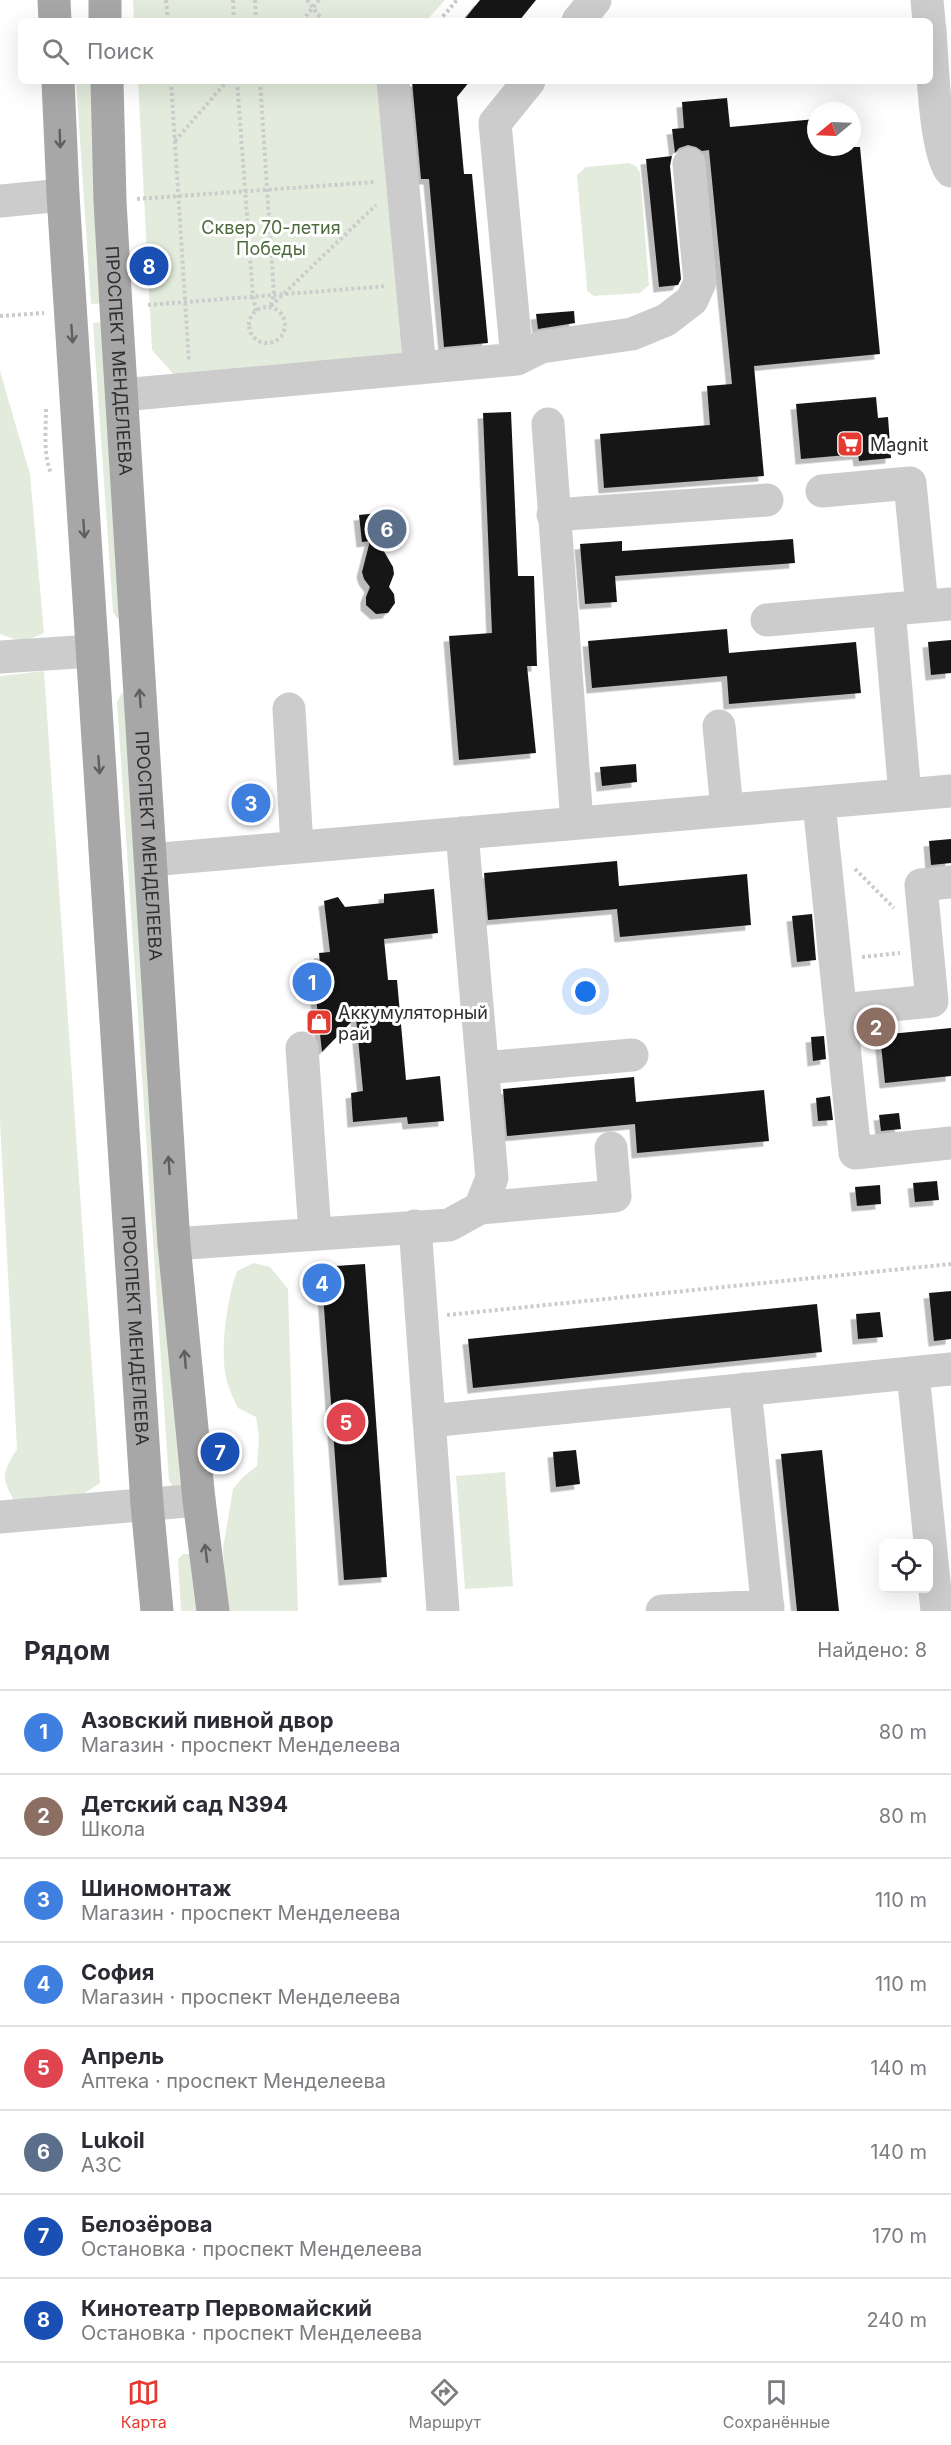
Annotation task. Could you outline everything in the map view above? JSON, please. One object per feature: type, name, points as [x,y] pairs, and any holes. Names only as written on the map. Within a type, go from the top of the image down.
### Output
[{"type":"main road","points":[[54,0],[55,18]]},
{"type":"main road","points":[[105,0],[105,18]]},
{"type":"main road","name":"ПРОСПЕКТ МЕНДЕЛЕЕВА","points":[[58,84],[63,195],[147,1504],[157,1611]]},
{"type":"main road","name":"ПРОСПЕКТ МЕНДЕЛЕЕВА","points":[[107,84],[110,201],[174,1244],[199,1500],[213,1611]]},
{"type":"main road","points":[[92,651],[136,649]]},
{"type":"street","points":[[580,18],[595,0]]},
{"type":"street","points":[[933,17],[940,141],[951,171]]},
{"type":"street","points":[[393,84],[420,368]]},
{"type":"street","points":[[517,359],[495,123],[527,84]]},
{"type":"street","points":[[122,395],[517,359],[542,347],[632,334],[666,320],[692,300],[700,282],[689,164]]},
{"type":"street","points":[[0,201],[63,195]]},
{"type":"street","points":[[548,424],[577,823]]},
{"type":"street","points":[[767,620],[936,605],[910,483],[822,491]]},
{"type":"street","points":[[553,515],[767,500]]},
{"type":"street","points":[[889,609],[905,795]]},
{"type":"street","points":[[0,657],[92,651]]},
{"type":"street","points":[[289,709],[297,847]]},
{"type":"street","points":[[719,726],[727,810]]},
{"type":"street","points":[[150,860],[951,791]]},
{"type":"street","points":[[819,802],[855,1153],[951,1143]]},
{"type":"street","points":[[462,833],[492,1178],[480,1208]]},
{"type":"street","points":[[840,1010],[932,1001],[921,885],[951,882]]},
{"type":"street","points":[[302,1048],[315,1233]]},
{"type":"street","points":[[483,1068],[632,1055]]},
{"type":"street","points":[[174,1244],[449,1225],[480,1208],[615,1196],[611,1148]]},
{"type":"street","points":[[415,1226],[443,1611]]},
{"type":"street","points":[[429,1421],[951,1369]]},
{"type":"street","points":[[913,1373],[937,1611]]},
{"type":"street","points":[[662,1611],[768,1609],[745,1389]]},
{"type":"street","points":[[0,1517],[199,1500]]},
{"type":"path","points":[[166,0],[168,18]]},
{"type":"path","points":[[233,0],[234,18]]},
{"type":"path","points":[[255,0],[256,18]]},
{"type":"path","points":[[307,0],[320,18]]},
{"type":"path","points":[[305,18],[319,0]]},
{"type":"path","points":[[442,18],[457,0]]},
{"type":"path","points":[[171,84],[191,389]]},
{"type":"path","points":[[175,141],[225,84]]},
{"type":"path","points":[[237,84],[244,192],[256,312]]},
{"type":"path","points":[[260,84],[274,294],[270,308]]},
{"type":"path","points":[[110,201],[403,179]]},
{"type":"path","points":[[270,308],[403,179]]},
{"type":"path","points":[[148,305],[412,285]]},
{"type":"path","points":[[270,308],[281,314],[285,325],[281,336],[271,343],[259,341],[250,333],[249,321],[260,309],[270,308]]},
{"type":"path","points":[[854,868],[927,945]]},
{"type":"path","points":[[835,959],[927,945]]},
{"type":"path","points":[[422,1317],[951,1264]]},
{"type":"green space","points":[[133,0],[445,0],[429,18],[134,18]]},
{"type":"green space","points":[[76,84],[92,84],[106,303],[91,304]]},
{"type":"green space","name":"Сквер 70-летия Победы","points":[[138,84],[383,84],[408,356],[177,378],[152,350]]},
{"type":"green space","points":[[629,163],[636,166],[640,173],[649,285],[640,293],[594,296],[587,291],[577,175],[586,167]]},
{"type":"green space","points":[[110,321],[121,618],[117,618],[113,612],[93,323]]},
{"type":"green space","points":[[0,371],[30,474],[44,633],[23,642],[0,634]]},
{"type":"green space","points":[[44,671],[100,1483],[77,1498],[17,1506],[8,1489],[5,1477],[8,1465],[17,1449],[0,1121],[0,676]]},
{"type":"green space","points":[[127,691],[184,1484],[174,1488],[169,1481],[117,702],[121,694]]},
{"type":"green space","points":[[254,1263],[270,1267],[288,1289],[298,1611],[227,1611],[223,1548],[233,1489],[257,1466],[259,1437],[256,1417],[238,1408],[228,1385],[224,1342],[227,1311],[237,1271]]},
{"type":"green space","points":[[505,1472],[513,1586],[465,1589],[456,1476]]},
{"type":"green space","points":[[183,1554],[190,1554],[198,1611],[181,1611],[178,1559]]},
{"type":"building","points":[[480,0],[536,0],[521,18],[465,18]]},
{"type":"building","points":[[412,84],[468,84],[457,97],[464,174],[472,174],[488,343],[444,347],[429,179],[421,179]]},
{"type":"building","points":[[727,98],[730,127],[807,120],[807,156],[861,156],[880,354],[754,366],[764,476],[604,488],[600,434],[710,425],[707,386],[732,384],[709,150],[702,151],[688,145],[679,148],[675,153],[672,129],[684,128],[682,102]]},
{"type":"building","points":[[672,156],[670,166],[681,279],[678,285],[659,287],[646,159]]},
{"type":"building","points":[[574,311],[575,323],[538,329],[536,314]]},
{"type":"building","points":[[876,397],[878,418],[888,417],[891,458],[859,461],[858,454],[801,459],[796,404]]},
{"type":"building","points":[[511,412],[518,576],[534,576],[537,666],[527,666],[536,753],[459,760],[449,636],[492,633],[483,413]]},
{"type":"building","points":[[389,512],[392,539],[378,541],[393,567],[394,574],[389,587],[394,594],[395,603],[388,613],[376,614],[366,605],[370,587],[362,572],[370,541],[362,542],[359,515]]},
{"type":"building","points":[[793,539],[795,563],[615,576],[617,602],[585,604],[580,544],[622,541],[622,551]]},
{"type":"building","points":[[727,629],[729,653],[856,642],[861,693],[729,704],[727,676],[592,688],[588,641]]},
{"type":"building","points":[[951,640],[951,673],[931,675],[928,642]]},
{"type":"building","points":[[636,764],[637,782],[602,786],[600,767]]},
{"type":"building","points":[[951,839],[951,863],[931,865],[929,841]]},
{"type":"building","points":[[617,861],[619,886],[747,874],[751,925],[620,937],[617,909],[488,920],[484,873]]},
{"type":"building","points":[[434,889],[438,933],[384,939],[388,980],[397,980],[406,1080],[440,1076],[444,1121],[408,1124],[407,1117],[353,1122],[351,1093],[363,1091],[356,1017],[322,1052],[316,997],[314,997],[311,973],[321,972],[319,953],[330,952],[324,901],[338,897],[345,907],[384,903],[384,894]]},
{"type":"building","points":[[812,914],[816,960],[797,962],[792,916]]},
{"type":"building","points":[[951,1028],[951,1076],[885,1083],[880,1035]]},
{"type":"building","points":[[824,1036],[826,1059],[813,1061],[811,1037]]},
{"type":"building","points":[[634,1077],[636,1102],[764,1090],[769,1141],[637,1153],[635,1124],[507,1136],[503,1089]]},
{"type":"building","points":[[830,1096],[833,1120],[818,1121],[816,1098]]},
{"type":"building","points":[[899,1113],[901,1129],[881,1131],[879,1115]]},
{"type":"building","points":[[937,1181],[939,1200],[915,1202],[913,1183]]},
{"type":"building","points":[[880,1185],[881,1204],[857,1206],[855,1187]]},
{"type":"building","points":[[365,1264],[387,1577],[344,1580],[321,1267]]},
{"type":"building","points":[[951,1291],[951,1339],[934,1341],[929,1293]]},
{"type":"building","points":[[817,1304],[822,1352],[473,1388],[468,1339]]},
{"type":"building","points":[[880,1312],[883,1337],[858,1339],[856,1314]]},
{"type":"building","points":[[576,1450],[580,1484],[556,1487],[553,1452]]},
{"type":"building","points":[[822,1450],[839,1611],[797,1611],[781,1454]]},
{"type":"place","name":"Кинотеатр Первомайский","points":[[149,266]]},
{"type":"place","name":"Magnit","points":[[850,444]]},
{"type":"place","name":"Lukoil","points":[[387,529]]},
{"type":"place","name":"Шиномонтаж","points":[[251,803]]},
{"type":"place","name":"Азовский пивной двор","points":[[312,982]]},
{"type":"place","name":"Аккумуляторный рай","points":[[319,1022]]},
{"type":"place","name":"Детский сад N394","points":[[876,1027]]},
{"type":"place","name":"София","points":[[322,1283]]},
{"type":"place","name":"Апрель","points":[[346,1422]]},
{"type":"place","name":"Белозёрова","points":[[220,1452]]}]
